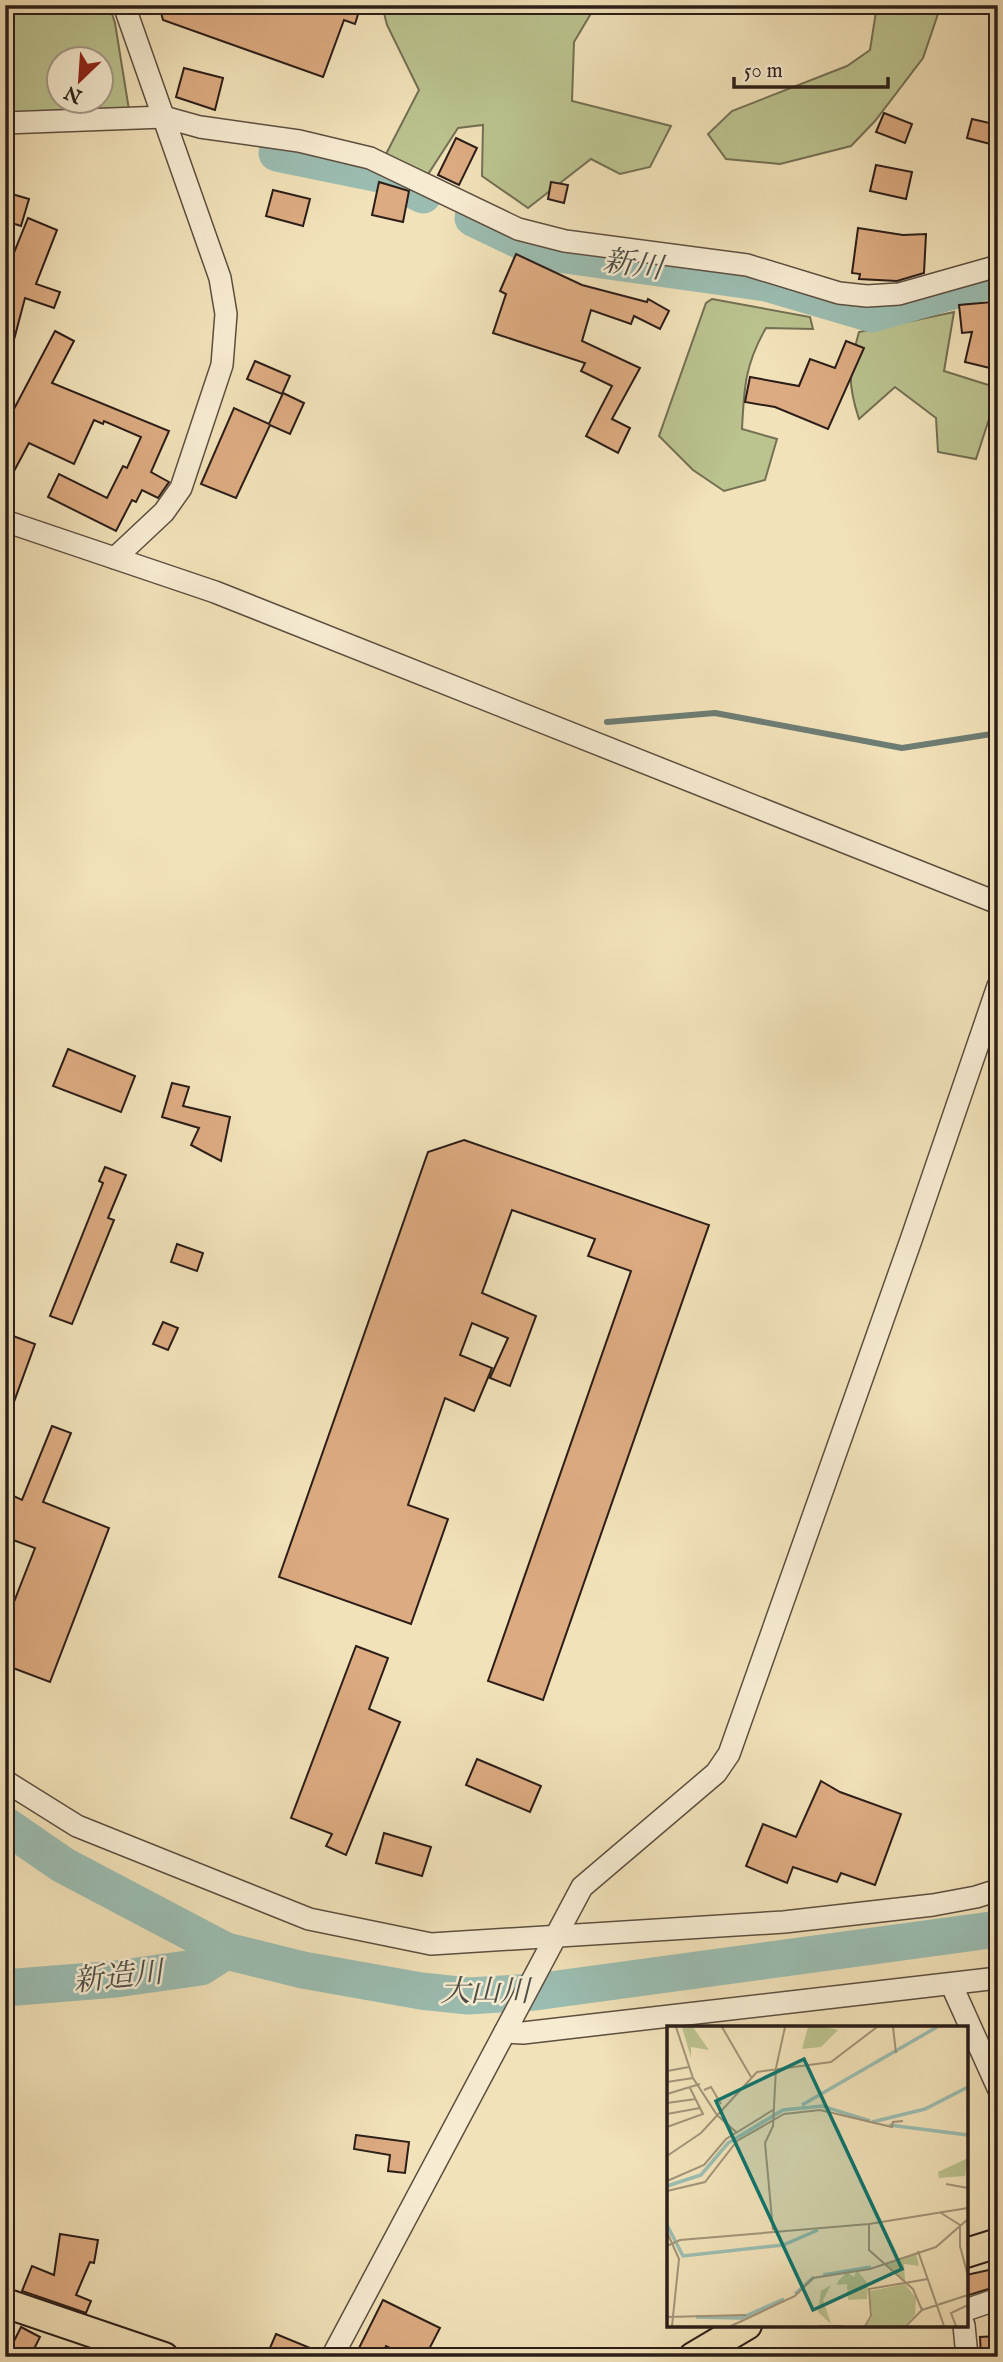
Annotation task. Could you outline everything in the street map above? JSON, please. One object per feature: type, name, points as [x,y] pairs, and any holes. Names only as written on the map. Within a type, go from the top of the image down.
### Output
[{"type":"main road","points":[[968,2252],[998,2243]]},
{"type":"main road","points":[[5,2303],[164,2357]]},
{"type":"main road","points":[[694,2357],[744,2327]]},
{"type":"street","points":[[115,558],[164,512],[181,488],[222,365],[226,314],[220,278],[124,5]]},
{"type":"street","points":[[5,123],[164,117],[200,127],[299,141],[370,159],[518,229],[565,241],[747,265],[839,293],[867,296],[899,294],[998,266]]},
{"type":"street","points":[[5,521],[215,592],[998,903]]},
{"type":"street","points":[[332,2357],[582,1887],[716,1773],[729,1754],[998,986]]},
{"type":"street","points":[[5,1781],[77,1826],[309,1919],[431,1944],[552,1939],[784,1922],[933,1905],[976,1898],[998,1890]]},
{"type":"street","points":[[505,2032],[523,2034],[952,1986],[998,1978]]},
{"type":"street","points":[[952,1986],[998,2088]]},
{"type":"street","points":[[968,2309],[998,2299]]},
{"type":"street","points":[[964,2327],[967,2357]]},
{"type":"green space","points":[[5,5],[109,5],[115,23],[130,116],[116,116],[116,46],[46,46],[46,113],[5,112]]},
{"type":"green space","points":[[382,5],[596,5],[574,42],[572,101],[671,126],[650,167],[620,174],[591,159],[528,208],[482,176],[483,125],[458,128],[423,182],[385,156],[419,90],[387,25]]},
{"type":"green space","points":[[877,5],[941,5],[923,58],[875,121],[851,146],[780,164],[726,159],[708,134],[732,111],[847,66],[870,50]]},
{"type":"green space","points":[[712,299],[810,317],[813,329],[766,328],[754,353],[747,377],[742,429],[777,439],[765,480],[724,491],[693,470],[659,436],[706,303]]},
{"type":"green space","points":[[954,312],[944,371],[998,388],[998,410],[991,413],[976,459],[938,452],[936,418],[895,387],[859,419],[851,385],[851,366],[859,332]]},
{"type":"building","points":[[159,5],[361,5],[355,24],[344,20],[323,77],[163,20]]},
{"type":"building","points":[[184,68],[223,78],[215,110],[176,97]]},
{"type":"building","points":[[884,113],[912,124],[905,143],[876,132]]},
{"type":"building","points":[[972,119],[998,125],[998,146],[967,138]]},
{"type":"building","points":[[456,138],[477,148],[459,185],[438,175]]},
{"type":"building","points":[[876,165],[912,172],[906,199],[870,191]]},
{"type":"building","points":[[379,182],[409,191],[403,222],[372,215]]},
{"type":"building","points":[[551,182],[568,185],[564,203],[548,199]]},
{"type":"building","points":[[273,190],[310,199],[303,226],[266,216]]},
{"type":"building","points":[[5,192],[29,199],[21,226],[5,221]]},
{"type":"building","points":[[28,218],[57,230],[36,284],[60,292],[54,308],[25,298],[11,351],[5,350],[5,263],[9,265]]},
{"type":"building","points":[[858,228],[903,235],[926,234],[924,273],[897,281],[859,279],[860,274],[852,273]]},
{"type":"building","points":[[516,254],[582,285],[647,302],[648,299],[669,311],[660,329],[634,316],[631,324],[591,310],[582,341],[640,368],[612,419],[630,428],[618,453],[586,436],[612,386],[581,371],[585,363],[493,333],[506,294],[500,291]]},
{"type":"building","points":[[992,302],[998,340],[998,370],[965,362],[972,332],[962,333],[959,305]]},
{"type":"building","points":[[55,331],[74,341],[52,383],[169,431],[151,472],[169,482],[158,498],[142,490],[136,502],[132,500],[116,531],[48,497],[59,474],[107,498],[123,466],[127,468],[141,437],[104,421],[103,424],[94,420],[74,464],[29,443],[5,488],[5,426]]},
{"type":"building","points":[[846,341],[864,348],[828,429],[775,407],[745,402],[750,377],[799,386],[810,359],[835,368]]},
{"type":"building","points":[[255,361],[290,376],[282,394],[247,379]]},
{"type":"building","points":[[283,393],[304,403],[290,434],[270,425],[236,498],[201,484],[234,408],[269,424]]},
{"type":"building","points":[[68,1049],[135,1076],[121,1112],[53,1086]]},
{"type":"building","points":[[172,1083],[189,1087],[183,1106],[230,1117],[221,1161],[191,1145],[199,1128],[162,1117]]},
{"type":"building","points":[[464,1140],[709,1225],[543,1700],[488,1681],[631,1271],[588,1256],[595,1239],[512,1210],[482,1293],[536,1316],[510,1386],[490,1378],[508,1338],[472,1323],[460,1355],[492,1368],[474,1411],[445,1398],[408,1505],[448,1519],[411,1624],[279,1577],[428,1152]]},
{"type":"building","points":[[105,1167],[126,1175],[108,1218],[114,1220],[72,1324],[50,1316],[103,1183],[99,1181]]},
{"type":"building","points":[[177,1244],[203,1253],[197,1271],[171,1262]]},
{"type":"building","points":[[163,1322],[178,1328],[168,1350],[153,1344]]},
{"type":"building","points":[[5,1333],[35,1344],[7,1421],[5,1420]]},
{"type":"building","points":[[52,1426],[71,1433],[43,1502],[109,1528],[50,1682],[5,1665],[5,1625],[35,1548],[5,1537],[5,1492],[22,1500]]},
{"type":"building","points":[[356,1646],[388,1658],[369,1709],[400,1722],[346,1855],[326,1846],[332,1834],[291,1818]]},
{"type":"building","points":[[477,1759],[541,1786],[530,1812],[466,1785]]},
{"type":"building","points":[[821,1781],[840,1792],[901,1814],[875,1885],[841,1873],[837,1882],[793,1867],[787,1883],[746,1866],[763,1824],[796,1837]]},
{"type":"building","points":[[384,1833],[431,1847],[422,1876],[376,1863]]},
{"type":"building","points":[[356,2135],[409,2142],[405,2173],[388,2171],[390,2155],[354,2149]]},
{"type":"building","points":[[60,2234],[98,2240],[94,2263],[90,2262],[76,2295],[91,2301],[86,2313],[22,2291],[32,2266],[54,2275]]},
{"type":"building","points":[[998,2268],[998,2286],[968,2295],[968,2275]]},
{"type":"building","points":[[383,2300],[440,2328],[425,2357],[408,2357],[386,2346],[381,2357],[378,2357],[359,2348]]},
{"type":"building","points":[[21,2327],[40,2337],[30,2357],[6,2357]]},
{"type":"building","points":[[276,2334],[320,2352],[319,2357],[266,2357]]},
{"type":"building","points":[[998,2336],[998,2355],[981,2356],[980,2337]]},
{"type":"waterway","name":"新川","points":[[277,153],[380,174],[423,195]]},
{"type":"waterway","name":"新川","points":[[473,218],[544,252],[766,283],[872,314],[998,278]]},
{"type":"waterway","points":[[607,722],[715,713],[902,748],[998,733]]},
{"type":"waterway","name":"大山川","points":[[5,1825],[63,1865],[226,1951],[303,1970],[421,1991],[468,1996],[535,1992],[998,1929]]},
{"type":"waterway","name":"新造川","points":[[5,1988],[116,1979],[201,1967],[226,1951]]}]
